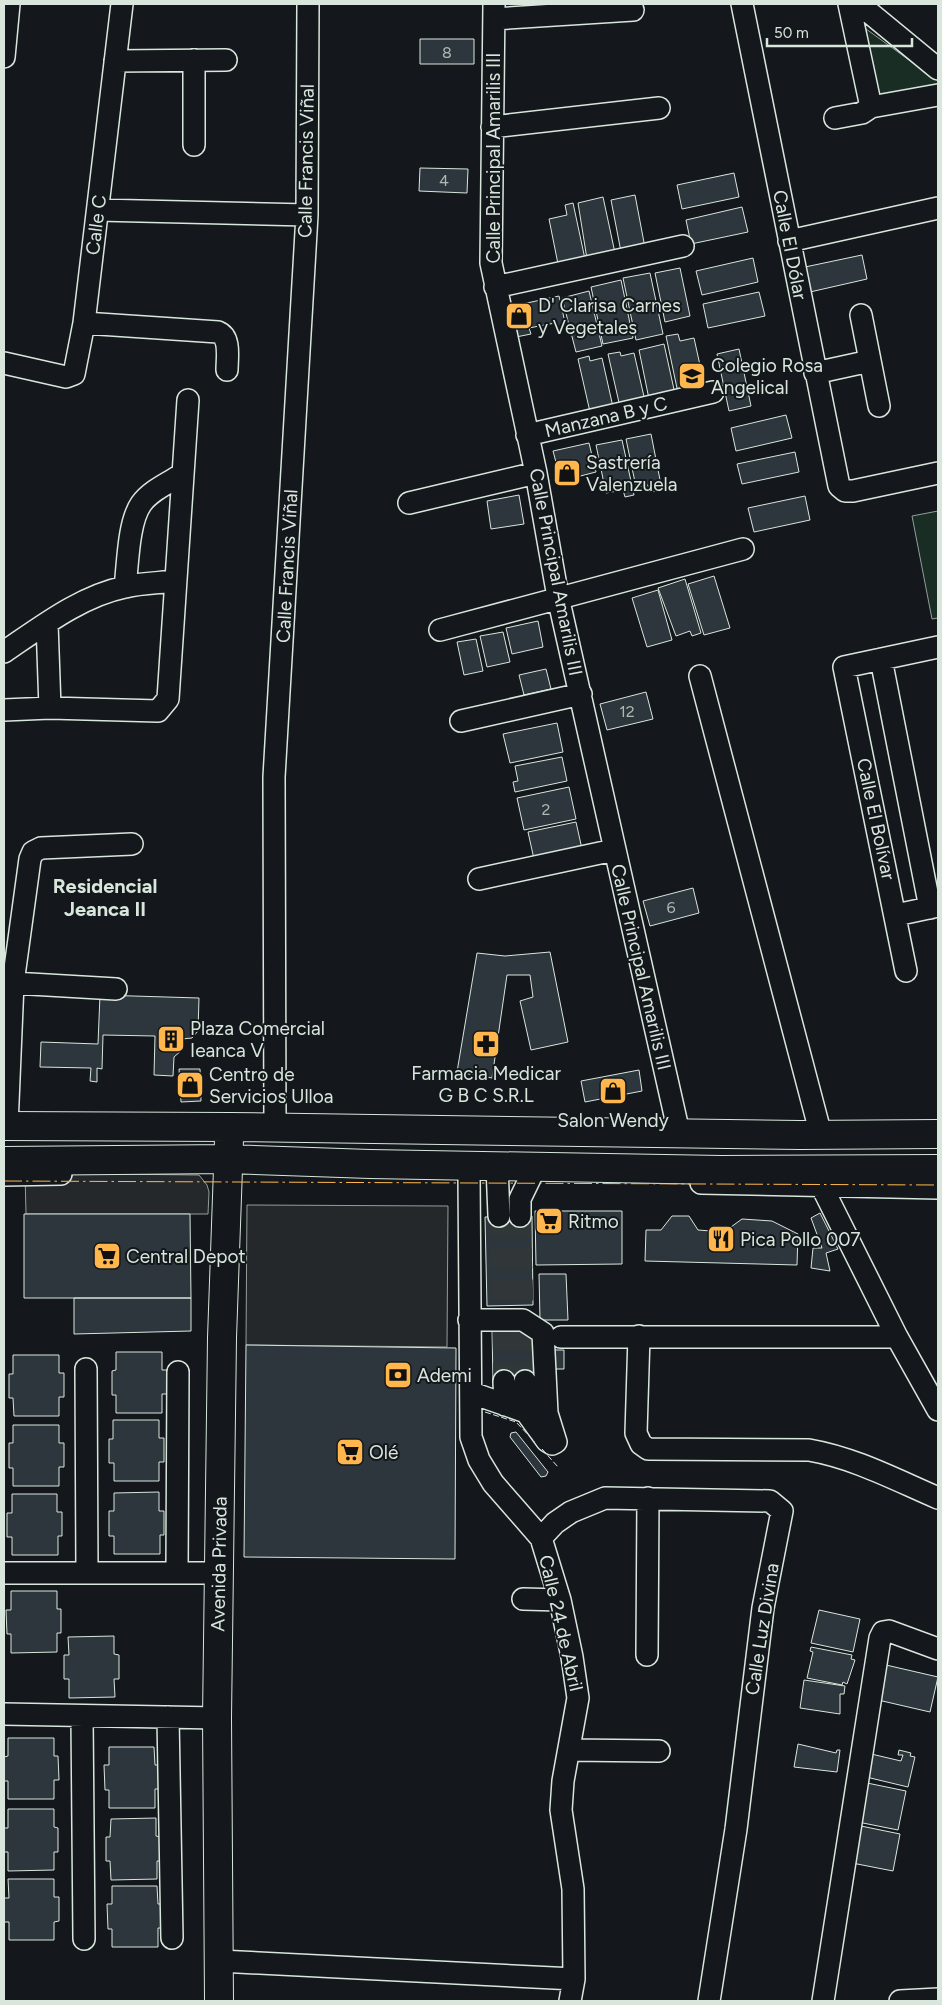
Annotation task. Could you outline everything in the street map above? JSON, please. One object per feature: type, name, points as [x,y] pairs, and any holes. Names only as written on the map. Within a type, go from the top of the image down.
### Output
[{"type":"main road","points":[[5,1126],[230,1126],[821,1135],[938,1134]]},
{"type":"main road","name":"Avenida Privada","points":[[219,2001],[217,1718],[222,1338],[230,1126]]},
{"type":"main road","points":[[4,1161],[534,1171],[818,1179],[938,1169]]},
{"type":"street","points":[[4,57],[10,4]]},
{"type":"street","name":"Calle C","points":[[4,363],[66,377],[74,374],[84,323],[122,4]]},
{"type":"street","name":"Calle Francis Viñal","points":[[275,1128],[274,776],[307,215],[308,4]]},
{"type":"street","name":"Calle El Dólar","points":[[742,4],[839,486],[845,490],[854,491],[938,473]]},
{"type":"street","points":[[849,4],[871,107]]},
{"type":"street","points":[[859,4],[938,69]]},
{"type":"street","points":[[494,11],[633,10]]},
{"type":"street","name":"Calle Principal Amarilis III","points":[[494,11],[491,263],[536,473],[558,597],[679,1133]]},
{"type":"street","points":[[194,60],[194,146]]},
{"type":"street","points":[[115,61],[226,60]]},
{"type":"street","points":[[835,118],[862,113],[871,107],[938,95]]},
{"type":"street","points":[[492,127],[659,108]]},
{"type":"street","points":[[789,241],[938,208]]},
{"type":"street","points":[[98,210],[307,215]]},
{"type":"street","points":[[495,287],[683,246]]},
{"type":"street","points":[[861,315],[879,406]]},
{"type":"street","points":[[84,323],[218,332],[226,339],[227,370]]},
{"type":"street","points":[[815,373],[870,361]]},
{"type":"street","name":"Manzana B y C","points":[[527,435],[713,392]]},
{"type":"street","points":[[4,710],[50,708],[158,711],[164,706],[168,699],[181,475],[188,400]]},
{"type":"street","points":[[409,503],[536,473]]},
{"type":"street","points":[[125,587],[134,518],[141,504],[150,494],[181,475]]},
{"type":"street","points":[[440,630],[743,549]]},
{"type":"street","points":[[4,652],[47,623],[89,600],[125,587],[175,581]]},
{"type":"street","points":[[47,623],[50,708]]},
{"type":"street","points":[[881,659],[938,647]]},
{"type":"street","name":"Calle El Bolívar","points":[[906,971],[844,667],[881,659],[934,907]]},
{"type":"street","points":[[700,676],[821,1135]]},
{"type":"street","points":[[461,721],[581,694]]},
{"type":"street","points":[[5,1126],[13,983],[30,859],[33,852],[41,848],[132,844]]},
{"type":"street","points":[[479,879],[614,850]]},
{"type":"street","points":[[896,915],[934,907]]},
{"type":"street","points":[[13,983],[116,989]]},
{"type":"street","points":[[4,1175],[228,1165],[469,1175],[497,1171],[499,1216]]},
{"type":"street","points":[[520,1216],[520,1199],[534,1171]]},
{"type":"street","name":"Calle 24 de Abril","points":[[469,1175],[477,1244],[477,1278],[469,1320],[472,1393],[471,1437],[478,1460],[493,1482],[541,1538],[560,1600],[578,1698],[563,1781],[561,1810],[573,1889],[574,1979],[570,2001]]},
{"type":"street","points":[[818,1179],[938,1188]]},
{"type":"street","points":[[818,1179],[898,1337],[938,1410]]},
{"type":"street","points":[[469,1320],[513,1318],[543,1333],[547,1412],[556,1439],[554,1443],[547,1441],[526,1412],[515,1381],[505,1405]]},
{"type":"street","points":[[639,1336],[636,1433],[641,1444],[648,1449],[809,1450],[850,1459],[938,1498]]},
{"type":"street","points":[[562,1337],[898,1337]]},
{"type":"street","points":[[86,1369],[88,1573]]},
{"type":"street","points":[[177,1572],[178,1372]]},
{"type":"street","points":[[472,1393],[526,1412]]},
{"type":"street","name":"Calle Luz Divina","points":[[541,1538],[555,1523],[588,1504],[605,1498],[770,1501],[782,1511],[762,1617],[736,1829],[710,2001]]},
{"type":"street","points":[[648,1498],[648,1655]]},
{"type":"street","points":[[4,1573],[220,1573]]},
{"type":"street","points":[[523,1599],[560,1600]]},
{"type":"street","points":[[823,2001],[880,1638],[883,1632],[889,1631],[938,1649]]},
{"type":"street","points":[[4,1714],[82,1717],[217,1718]]},
{"type":"street","points":[[82,1717],[84,1939]]},
{"type":"street","points":[[168,1718],[172,1938]]},
{"type":"street","points":[[569,1750],[658,1751]]},
{"type":"street","points":[[219,1961],[574,1979]]},
{"type":"street","points":[[900,2001],[938,1999]]},
{"type":"green space","points":[[862,26],[938,81],[938,84],[878,96]]},
{"type":"green space","points":[[938,511],[938,618],[932,619],[912,516]]},
{"type":"shaded area","points":[[25,1173],[199,1175],[207,1185],[209,1192],[208,1214],[26,1214]]},
{"type":"shaded area","points":[[247,1205],[448,1206],[447,1347],[246,1345]]},
{"type":"building","points":[[420,39],[474,39],[474,64],[420,64]]},
{"type":"building","points":[[420,168],[468,169],[467,193],[419,191]]},
{"type":"building","points":[[734,173],[739,197],[682,209],[677,185]]},
{"type":"building","points":[[635,195],[646,253],[622,257],[611,200]]},
{"type":"building","points":[[603,197],[615,253],[587,259],[578,203]]},
{"type":"building","points":[[573,203],[585,259],[558,264],[549,219],[567,215],[565,205]]},
{"type":"building","points":[[742,207],[748,232],[691,244],[686,220]]},
{"type":"building","points":[[862,255],[867,279],[810,292],[805,267]]},
{"type":"building","points":[[753,258],[758,282],[702,295],[696,271]]},
{"type":"building","points":[[680,268],[690,316],[665,322],[655,273]]},
{"type":"building","points":[[650,273],[663,334],[636,340],[623,278]]},
{"type":"building","points":[[621,280],[633,338],[603,344],[591,287]]},
{"type":"building","points":[[589,291],[602,346],[576,352],[562,298]]},
{"type":"building","points":[[759,292],[765,316],[708,328],[703,304]]},
{"type":"building","points":[[559,296],[566,327],[557,329],[555,323],[529,328],[531,334],[511,338],[504,308]]},
{"type":"building","points":[[678,334],[680,341],[694,338],[705,388],[678,393],[666,336]]},
{"type":"building","points":[[664,344],[675,394],[649,399],[639,350]]},
{"type":"building","points":[[739,349],[751,406],[729,411],[717,354]]},
{"type":"building","points":[[620,352],[621,356],[634,353],[645,401],[620,407],[608,354]]},
{"type":"building","points":[[589,356],[590,361],[602,358],[613,407],[590,412],[578,359]]},
{"type":"building","points":[[786,415],[792,438],[736,451],[731,428]]},
{"type":"building","points":[[651,434],[662,490],[649,492],[648,485],[636,487],[626,439]]},
{"type":"building","points":[[622,440],[634,495],[625,497],[623,490],[606,493],[596,445]]},
{"type":"building","points":[[589,443],[596,472],[561,481],[553,451]]},
{"type":"building","points":[[795,452],[799,472],[742,484],[737,464]]},
{"type":"building","points":[[519,495],[524,524],[491,529],[487,501]]},
{"type":"building","points":[[805,496],[810,520],[754,532],[748,508]]},
{"type":"building","points":[[714,576],[730,628],[704,635],[688,584]]},
{"type":"building","points":[[685,579],[701,633],[692,636],[690,631],[676,636],[658,588]]},
{"type":"building","points":[[658,590],[672,640],[647,647],[632,598]]},
{"type":"building","points":[[538,621],[543,647],[512,654],[506,628]]},
{"type":"building","points":[[503,632],[510,662],[487,667],[480,636]]},
{"type":"building","points":[[476,639],[483,671],[464,675],[457,642]]},
{"type":"building","points":[[546,669],[551,689],[524,695],[519,675]]},
{"type":"building","points":[[646,692],[653,719],[607,730],[600,704]]},
{"type":"building","points":[[557,723],[563,752],[510,763],[503,734]]},
{"type":"building","points":[[562,757],[567,781],[515,792],[513,782],[518,781],[515,766]]},
{"type":"building","points":[[569,787],[576,819],[524,830],[517,798]]},
{"type":"building","points":[[576,822],[582,849],[534,859],[528,832]]},
{"type":"building","points":[[693,888],[699,913],[650,926],[643,901]]},
{"type":"building","points":[[550,952],[568,1042],[531,1050],[520,1001],[533,997],[530,975],[507,975],[492,1078],[457,1072],[477,953],[505,956]]},
{"type":"building","name":"Plaza Comercial Ieanca V","points":[[100,995],[199,998],[198,1031],[192,1038],[182,1039],[183,1049],[174,1057],[173,1076],[154,1075],[155,1036],[103,1035],[102,1069],[97,1068],[97,1082],[90,1081],[91,1068],[40,1067],[41,1042],[98,1044]]},
{"type":"building","name":"Centro de Servicios Ulloa","points":[[179,1069],[200,1069],[201,1101],[181,1102]]},
{"type":"building","points":[[639,1070],[642,1091],[585,1102],[581,1081]]},
{"type":"building","points":[[535,1211],[622,1211],[622,1264],[536,1265]]},
{"type":"building","points":[[820,1213],[838,1249],[826,1253],[830,1271],[811,1268],[813,1248],[822,1248],[811,1218]]},
{"type":"building","name":"Central Depot","points":[[24,1214],[190,1214],[191,1298],[24,1298]]},
{"type":"building","points":[[532,1216],[533,1305],[487,1306],[485,1217]]},
{"type":"building","points":[[672,1216],[689,1216],[698,1230],[724,1232],[742,1219],[772,1221],[798,1234],[797,1265],[645,1261],[646,1230],[661,1230]]},
{"type":"building","points":[[539,1274],[566,1274],[568,1320],[540,1320]]},
{"type":"building","points":[[74,1298],[191,1298],[191,1331],[74,1334]]},
{"type":"building","points":[[535,1329],[536,1381],[493,1381],[492,1330]]},
{"type":"building","name":"Olé","points":[[246,1345],[456,1348],[455,1559],[244,1557]]},
{"type":"building","points":[[551,1350],[564,1350],[564,1369],[551,1369]]},
{"type":"building","points":[[116,1352],[162,1352],[162,1370],[167,1370],[167,1394],[162,1394],[162,1413],[116,1413],[116,1395],[112,1395],[112,1371],[116,1370]]},
{"type":"building","points":[[13,1355],[59,1355],[59,1373],[64,1373],[64,1397],[59,1397],[59,1416],[14,1416],[13,1398],[9,1398],[9,1374],[13,1374]]},
{"type":"building","points":[[113,1420],[159,1420],[159,1438],[164,1438],[164,1462],[159,1462],[159,1481],[114,1481],[114,1463],[109,1463],[109,1439],[113,1439]]},
{"type":"building","points":[[13,1425],[59,1425],[59,1443],[64,1443],[64,1467],[59,1467],[59,1486],[13,1486],[13,1468],[9,1468],[9,1443],[13,1443]]},
{"type":"building","points":[[516,1432],[548,1472],[546,1476],[541,1477],[510,1437],[511,1433]]},
{"type":"building","points":[[159,1492],[159,1511],[164,1511],[164,1535],[160,1535],[160,1554],[114,1554],[114,1536],[109,1536],[109,1511],[114,1511],[114,1493]]},
{"type":"building","points":[[12,1494],[57,1494],[57,1512],[62,1512],[62,1536],[58,1536],[58,1555],[12,1555],[12,1537],[7,1537],[7,1513],[12,1513]]},
{"type":"building","points":[[11,1591],[57,1591],[57,1609],[61,1609],[61,1633],[57,1633],[57,1652],[11,1653],[11,1634],[7,1634],[6,1610],[11,1610]]},
{"type":"building","points":[[819,1610],[860,1619],[853,1652],[811,1643]]},
{"type":"building","points":[[114,1636],[114,1654],[119,1655],[119,1679],[114,1679],[115,1697],[69,1698],[69,1679],[64,1679],[64,1655],[69,1655],[68,1637]]},
{"type":"building","points":[[811,1647],[852,1655],[851,1659],[855,1660],[847,1684],[843,1682],[842,1685],[807,1678],[813,1652],[810,1651]]},
{"type":"building","points":[[886,1665],[938,1677],[930,1712],[878,1700]]},
{"type":"building","points":[[804,1680],[845,1686],[844,1694],[840,1694],[840,1714],[800,1708]]},
{"type":"building","points":[[8,1738],[54,1738],[54,1756],[58,1756],[59,1780],[54,1780],[54,1799],[8,1799],[8,1781],[4,1781],[4,1757],[8,1756]]},
{"type":"building","points":[[798,1744],[836,1753],[837,1750],[840,1750],[837,1772],[794,1767]]},
{"type":"building","points":[[109,1747],[154,1747],[155,1765],[159,1765],[159,1789],[155,1789],[155,1808],[109,1808],[109,1790],[105,1790],[104,1765],[109,1765]]},
{"type":"building","points":[[899,1750],[911,1753],[910,1756],[915,1757],[908,1787],[862,1776],[867,1753],[901,1761],[903,1755],[898,1755]]},
{"type":"building","points":[[867,1783],[906,1791],[898,1830],[858,1822]]},
{"type":"building","points":[[8,1809],[54,1809],[54,1827],[58,1828],[58,1852],[54,1852],[54,1870],[8,1871],[8,1852],[4,1852],[4,1828],[8,1828]]},
{"type":"building","points":[[156,1818],[156,1836],[161,1837],[161,1861],[157,1861],[157,1879],[111,1880],[110,1861],[106,1861],[106,1837],[110,1837],[111,1819]]},
{"type":"building","points":[[856,1825],[900,1834],[893,1871],[847,1862]]},
{"type":"building","points":[[8,1879],[54,1879],[54,1897],[59,1897],[59,1921],[54,1922],[54,1940],[9,1940],[9,1922],[4,1922],[4,1898],[9,1898]]},
{"type":"building","points":[[112,1886],[157,1886],[158,1904],[162,1904],[162,1928],[158,1928],[158,1947],[112,1947],[112,1929],[108,1929],[107,1904],[112,1904]]},
{"type":"tunnel","points":[[499,1216],[502,1305]]},
{"type":"tunnel","points":[[520,1216],[523,1305]]},
{"type":"tunnel","points":[[503,1330],[504,1381]]},
{"type":"tunnel","points":[[524,1330],[525,1381]]},
{"type":"fence","points":[[485,1412],[516,1422],[535,1442]]},
{"type":"fence","points":[[542,1449],[558,1467]]},
{"type":"power","points":[[4,1181],[938,1185]]},
{"type":"place","name":"D' Clarisa Carnes y Vegetales","points":[[519,316]]},
{"type":"place","name":"Colegio Rosa Angelical","points":[[692,376]]},
{"type":"place","name":"Sastrería Valenzuela","points":[[567,473]]},
{"type":"place","name":"Plaza Comercial Ieanca V","points":[[171,1039]]},
{"type":"place","name":"Farmacia Medicar G B C S.R.L","points":[[486,1044]]},
{"type":"place","name":"Centro de Servicios Ulloa","points":[[190,1085]]},
{"type":"place","name":"Salon Wendy","points":[[613,1091]]},
{"type":"place","name":"Ritmo","points":[[549,1221]]},
{"type":"place","name":"Pica Pollo 007","points":[[721,1239]]},
{"type":"place","name":"Central Depot","points":[[107,1256]]},
{"type":"place","name":"Ademi","points":[[398,1375]]},
{"type":"place","name":"Olé","points":[[350,1452]]},
{"type":"district","name":"Residencial Jeanca II","points":[[105,898]]}]
